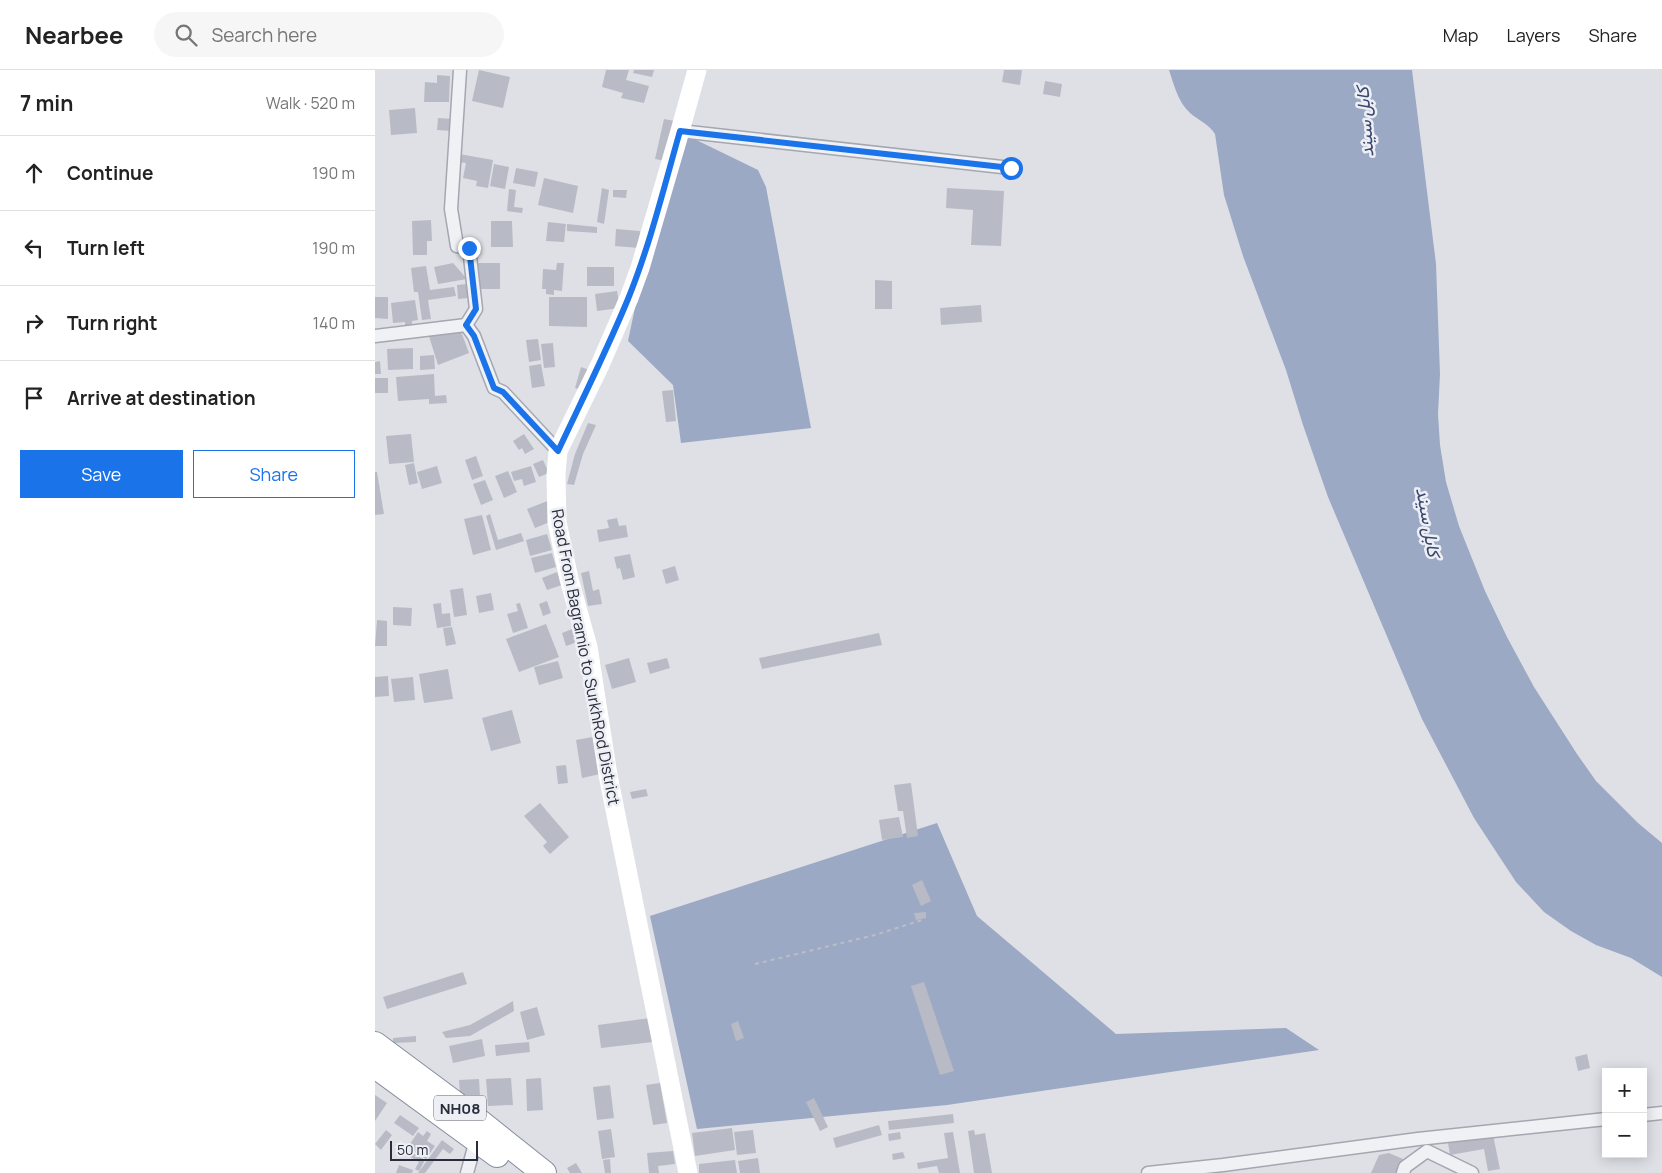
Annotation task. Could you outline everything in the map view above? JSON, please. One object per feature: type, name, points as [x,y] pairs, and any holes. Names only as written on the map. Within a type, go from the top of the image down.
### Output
[{"type":"highway","name":"NH08","points":[[375,1044],[480,1122],[544,1173]]},
{"type":"highway","name":"NH08","points":[[375,1066],[520,1173]]},
{"type":"street","points":[[460,70],[451,208],[457,246],[469,248],[476,309],[466,325]]},
{"type":"street","name":"Road From Bagramio to SurkhRod District","points":[[689,1173],[608,776],[588,647],[569,579],[557,522],[556,475],[558,451],[629,298],[640,268],[697,70]]},
{"type":"street","points":[[680,131],[1011,168]]},
{"type":"street","points":[[375,336],[466,325]]},
{"type":"street","points":[[466,325],[474,336],[494,388],[503,392],[558,451]]},
{"type":"street","points":[[1647,1115],[1662,1113]]},
{"type":"street","points":[[1148,1173],[1417,1139],[1602,1119]]},
{"type":"street","points":[[467,1173],[476,1140]]},
{"type":"street","points":[[1403,1173],[1405,1167],[1427,1151],[1472,1173]]},
{"type":"path","points":[[755,964],[875,935],[925,919]]},
{"type":"water","name":"کابل سيند","points":[[1169,70],[1412,70],[1436,264],[1440,374],[1438,414],[1440,445],[1446,482],[1459,526],[1485,591],[1534,687],[1596,781],[1638,823],[1662,843],[1662,977],[1631,958],[1596,945],[1571,931],[1544,912],[1516,882],[1474,818],[1422,719],[1328,497],[1286,370],[1243,256],[1224,195],[1215,134],[1182,104]]},
{"type":"water","points":[[686,135],[758,170],[766,187],[811,428],[681,443],[673,385],[628,341],[641,279]]},
{"type":"water","points":[[937,823],[977,916],[1116,1034],[1286,1028],[1319,1050],[947,1105],[697,1129],[650,916]]},
{"type":"building","points":[[479,70],[510,77],[503,108],[472,101]]},
{"type":"building","points":[[606,70],[629,70],[626,80],[649,86],[644,103],[621,98],[623,93],[602,87]]},
{"type":"building","points":[[634,70],[654,70],[652,77],[633,73]]},
{"type":"building","points":[[1004,70],[1022,70],[1020,85],[1002,82]]},
{"type":"building","points":[[437,75],[450,76],[449,102],[424,102],[425,82],[437,83]]},
{"type":"building","points":[[1045,81],[1062,84],[1060,97],[1043,94]]},
{"type":"building","points":[[415,108],[417,133],[391,135],[389,110]]},
{"type":"building","points":[[438,118],[453,119],[453,131],[437,130]]},
{"type":"building","points":[[664,119],[675,121],[666,161],[655,159]]},
{"type":"building","points":[[459,154],[493,160],[488,188],[476,186],[477,181],[463,178],[466,163],[458,162]]},
{"type":"building","points":[[494,164],[509,167],[505,189],[490,186]]},
{"type":"building","points":[[516,168],[538,172],[535,187],[513,183]]},
{"type":"building","points":[[544,178],[578,186],[573,213],[538,205]]},
{"type":"building","points":[[602,188],[609,190],[604,224],[597,222]]},
{"type":"building","points":[[947,188],[1004,191],[1001,246],[971,245],[973,210],[946,208]]},
{"type":"building","points":[[509,189],[516,190],[514,207],[523,208],[522,213],[507,211]]},
{"type":"building","points":[[613,190],[627,190],[626,198],[613,197]]},
{"type":"building","points":[[431,220],[432,241],[427,241],[427,255],[413,255],[412,221]]},
{"type":"building","points":[[491,221],[512,221],[513,247],[491,247]]},
{"type":"building","points":[[548,222],[566,224],[564,242],[546,241]]},
{"type":"building","points":[[567,224],[597,227],[597,233],[567,231]]},
{"type":"building","points":[[616,229],[640,231],[639,248],[615,246]]},
{"type":"building","points":[[453,263],[467,279],[438,284],[434,267]]},
{"type":"building","points":[[475,263],[500,263],[500,289],[476,289]]},
{"type":"building","points":[[557,263],[564,263],[562,291],[554,290],[554,295],[546,294],[546,289],[542,289],[543,269],[556,270]]},
{"type":"building","points":[[426,266],[430,290],[454,287],[456,296],[428,300],[431,319],[422,320],[418,292],[414,292],[411,268]]},
{"type":"building","points":[[587,267],[614,267],[614,286],[587,286]]},
{"type":"building","points":[[875,280],[892,281],[892,309],[875,309]]},
{"type":"building","points":[[467,284],[468,298],[458,299],[457,285]]},
{"type":"building","points":[[617,291],[620,308],[597,311],[595,294]]},
{"type":"building","points":[[375,297],[388,297],[388,319],[375,318]]},
{"type":"building","points":[[549,297],[587,297],[587,327],[549,326]]},
{"type":"building","points":[[415,300],[418,320],[412,321],[412,325],[405,326],[405,322],[393,323],[391,303]]},
{"type":"building","points":[[981,305],[982,322],[941,325],[940,308]]},
{"type":"building","points":[[459,326],[469,353],[438,365],[427,330]]},
{"type":"building","points":[[538,339],[541,360],[529,362],[526,340]]},
{"type":"building","points":[[553,343],[555,367],[544,368],[541,344]]},
{"type":"building","points":[[413,348],[413,369],[388,370],[387,349]]},
{"type":"building","points":[[434,355],[435,369],[420,370],[420,356]]},
{"type":"building","points":[[380,361],[381,374],[375,374],[375,362]]},
{"type":"building","points":[[541,364],[545,386],[532,388],[529,366]]},
{"type":"building","points":[[581,367],[592,371],[586,391],[575,388]]},
{"type":"building","points":[[434,374],[435,396],[446,395],[447,403],[429,404],[429,399],[398,401],[396,377]]},
{"type":"building","points":[[375,378],[388,378],[388,393],[375,393]]},
{"type":"building","points":[[673,390],[676,421],[666,422],[662,391]]},
{"type":"building","points":[[588,423],[596,425],[583,454],[574,485],[567,484],[575,454]]},
{"type":"building","points":[[411,434],[414,462],[389,464],[386,436]]},
{"type":"building","points":[[524,434],[534,449],[525,454],[522,448],[519,450],[513,441]]},
{"type":"building","points":[[476,456],[483,476],[472,480],[465,460]]},
{"type":"building","points":[[543,460],[549,473],[539,477],[533,464]]},
{"type":"building","points":[[414,463],[418,483],[409,485],[405,465]]},
{"type":"building","points":[[437,466],[442,483],[422,489],[417,472]]},
{"type":"building","points":[[531,466],[536,482],[524,486],[522,479],[514,481],[511,472]]},
{"type":"building","points":[[508,471],[517,492],[504,498],[495,476]]},
{"type":"building","points":[[375,472],[377,472],[384,514],[375,515]]},
{"type":"building","points":[[485,480],[493,500],[481,505],[473,484]]},
{"type":"building","points":[[550,500],[555,520],[535,528],[527,509]]},
{"type":"building","points":[[490,514],[498,540],[521,533],[524,541],[496,550],[486,516]]},
{"type":"building","points":[[482,515],[491,550],[473,555],[464,519]]},
{"type":"building","points":[[617,518],[619,526],[626,525],[628,537],[599,542],[597,530],[609,528],[607,520]]},
{"type":"building","points":[[547,534],[552,550],[530,556],[526,540]]},
{"type":"building","points":[[552,553],[556,567],[535,573],[531,558]]},
{"type":"building","points":[[630,554],[635,577],[623,580],[620,568],[617,569],[614,557]]},
{"type":"building","points":[[675,566],[679,580],[666,584],[662,570]]},
{"type":"building","points":[[589,571],[593,591],[599,589],[602,604],[588,606],[581,573]]},
{"type":"building","points":[[557,572],[562,585],[547,590],[542,578]]},
{"type":"building","points":[[463,588],[467,615],[454,617],[450,590]]},
{"type":"building","points":[[491,593],[494,610],[479,613],[476,596]]},
{"type":"building","points":[[547,601],[551,613],[543,616],[539,604]]},
{"type":"building","points":[[441,603],[442,614],[450,613],[451,626],[437,628],[433,604]]},
{"type":"building","points":[[520,603],[528,628],[513,633],[507,614],[518,611],[516,604]]},
{"type":"building","points":[[393,607],[412,608],[411,626],[393,625]]},
{"type":"building","points":[[377,620],[387,621],[387,646],[375,646]]},
{"type":"building","points":[[546,624],[559,657],[519,672],[506,639]]},
{"type":"building","points":[[452,627],[456,644],[446,646],[443,628]]},
{"type":"building","points":[[575,628],[580,641],[566,646],[562,633]]},
{"type":"building","points":[[879,633],[882,645],[762,669],[759,658]]},
{"type":"building","points":[[629,658],[636,682],[612,689],[605,665]]},
{"type":"building","points":[[667,658],[670,668],[650,674],[647,663]]},
{"type":"building","points":[[558,661],[563,678],[539,685],[534,667]]},
{"type":"building","points":[[448,669],[453,699],[424,703],[419,674]]},
{"type":"building","points":[[388,676],[389,696],[375,697],[375,677]]},
{"type":"building","points":[[413,677],[415,700],[394,702],[391,679]]},
{"type":"building","points":[[512,710],[521,743],[491,751],[482,718]]},
{"type":"building","points":[[598,736],[605,773],[582,778],[576,740]]},
{"type":"building","points":[[566,765],[568,783],[558,784],[556,766]]},
{"type":"building","points":[[911,783],[918,836],[907,838],[903,811],[898,811],[894,785]]},
{"type":"building","points":[[646,789],[648,796],[632,799],[630,792]]},
{"type":"building","points":[[540,803],[569,837],[550,854],[543,846],[547,842],[524,816]]},
{"type":"building","points":[[899,817],[903,837],[882,840],[879,820]]},
{"type":"building","points":[[922,880],[931,901],[921,906],[912,885]]},
{"type":"building","points":[[926,912],[926,918],[916,920],[914,913]]},
{"type":"building","points":[[463,972],[467,984],[387,1009],[383,997]]},
{"type":"building","points":[[924,982],[954,1071],[940,1075],[911,986]]},
{"type":"building","points":[[513,1001],[514,1011],[470,1036],[446,1038],[442,1032],[470,1025]]},
{"type":"building","points":[[537,1007],[545,1035],[527,1040],[520,1012]]},
{"type":"building","points":[[650,1018],[653,1042],[601,1048],[598,1025]]},
{"type":"building","points":[[738,1021],[744,1038],[736,1041],[731,1024]]},
{"type":"building","points":[[416,1036],[416,1042],[393,1043],[393,1038]]},
{"type":"building","points":[[482,1039],[485,1056],[453,1063],[449,1046]]},
{"type":"building","points":[[529,1042],[530,1052],[496,1056],[495,1045]]},
{"type":"building","points":[[1587,1054],[1590,1068],[1578,1071],[1575,1057]]},
{"type":"building","points":[[511,1078],[513,1105],[488,1106],[486,1079]]},
{"type":"building","points":[[541,1078],[543,1110],[527,1111],[526,1079]]},
{"type":"building","points":[[479,1079],[480,1096],[460,1097],[459,1080]]},
{"type":"building","points":[[660,1083],[667,1123],[653,1125],[646,1085]]},
{"type":"building","points":[[610,1085],[614,1118],[597,1120],[593,1087]]},
{"type":"building","points":[[375,1095],[387,1103],[375,1121]]},
{"type":"building","points":[[814,1098],[828,1127],[820,1131],[806,1102]]},
{"type":"building","points":[[953,1114],[954,1123],[889,1130],[888,1121]]},
{"type":"building","points":[[400,1115],[419,1128],[413,1136],[394,1123]]},
{"type":"building","points":[[879,1125],[882,1135],[836,1148],[833,1138]]},
{"type":"building","points":[[732,1128],[735,1150],[695,1156],[692,1133]]},
{"type":"building","points":[[611,1129],[615,1157],[602,1159],[598,1131]]},
{"type":"building","points":[[386,1130],[392,1135],[381,1150],[375,1144]]},
{"type":"building","points":[[753,1130],[756,1153],[737,1155],[734,1132]]},
{"type":"building","points":[[974,1130],[975,1135],[985,1133],[992,1173],[974,1173],[968,1131]]},
{"type":"building","points":[[427,1131],[431,1134],[427,1141],[435,1146],[426,1159],[408,1147],[418,1132],[423,1136]]},
{"type":"building","points":[[900,1132],[901,1139],[889,1141],[888,1134]]},
{"type":"building","points":[[953,1132],[960,1173],[939,1173],[937,1166],[918,1169],[917,1163],[948,1158],[944,1133]]},
{"type":"building","points":[[1493,1135],[1500,1169],[1488,1171],[1484,1149],[1450,1155],[1448,1143]]},
{"type":"building","points":[[442,1140],[454,1149],[450,1154],[443,1149],[425,1173],[418,1173]]},
{"type":"building","points":[[402,1147],[425,1160],[419,1171],[415,1169],[419,1162],[400,1151]]},
{"type":"building","points":[[673,1151],[675,1164],[658,1166],[659,1173],[649,1173],[647,1153]]},
{"type":"building","points":[[903,1152],[905,1158],[893,1160],[892,1154]]},
{"type":"building","points":[[1389,1153],[1403,1159],[1397,1173],[1371,1173],[1379,1155]]},
{"type":"building","points":[[758,1158],[760,1173],[740,1173],[738,1161]]},
{"type":"building","points":[[610,1159],[611,1173],[605,1173],[603,1160]]},
{"type":"building","points":[[735,1160],[737,1173],[699,1173],[699,1164]]},
{"type":"building","points":[[576,1163],[582,1173],[570,1173],[567,1168]]},
{"type":"building","points":[[399,1165],[413,1170],[412,1173],[396,1173]]},
{"type":"route","points":[[469,248],[476,309],[466,325],[474,336],[494,388],[503,392],[558,451],[629,298],[640,268],[680,131],[1011,168]]}]
